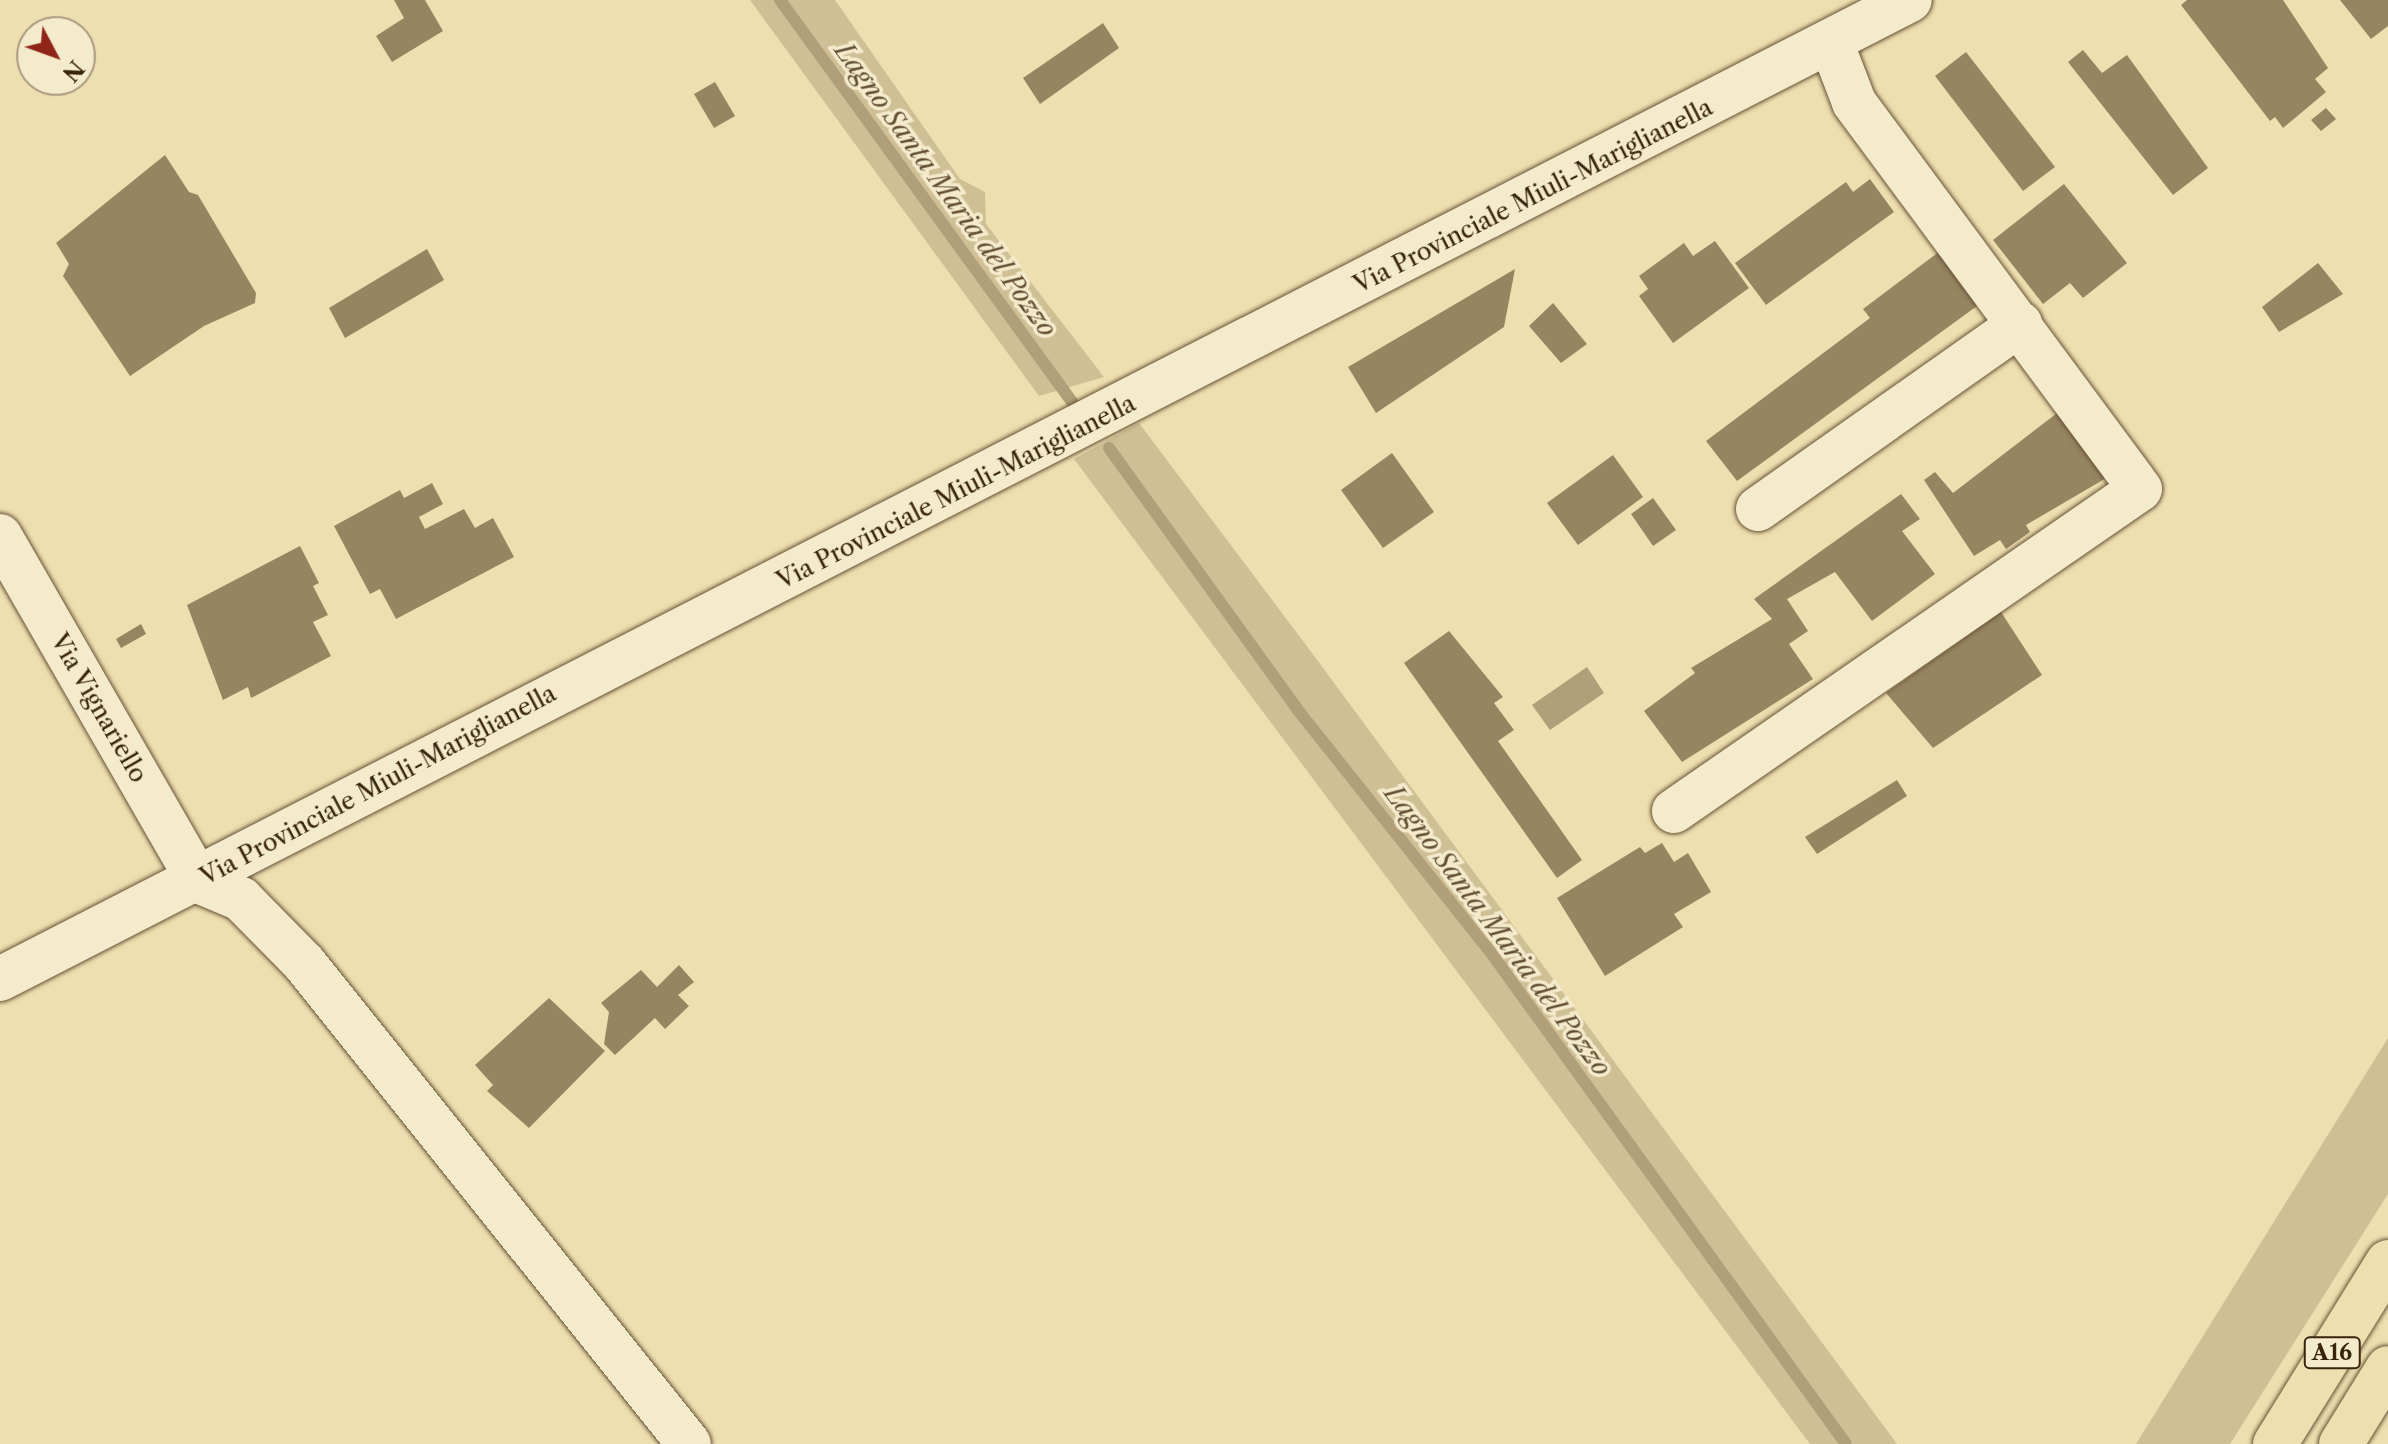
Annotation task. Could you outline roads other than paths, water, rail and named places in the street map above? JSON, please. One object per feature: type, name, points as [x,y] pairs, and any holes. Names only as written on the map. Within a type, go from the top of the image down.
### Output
[{"type":"highway","name":"A16","points":[[2275,1444],[2388,1262]]},
{"type":"highway","name":"A16","points":[[2341,1444],[2388,1368]]},
{"type":"street","name":"Via Provinciale Miuli-Mariglianella","points":[[0,979],[198,881],[480,728],[1078,433],[1910,0]]},
{"type":"street","points":[[1674,811],[2140,489],[1854,102],[1831,42]]},
{"type":"street","points":[[1758,509],[2020,324]]},
{"type":"street","name":"Via Vignariello","points":[[0,536],[198,881]]},
{"type":"street","points":[[198,881],[241,899],[304,963],[689,1444]]},
{"type":"waterway","name":"Lagno Santa Maria del Pozzo","points":[[780,0],[1075,406]]},
{"type":"waterway","name":"Lagno Santa Maria del Pozzo","points":[[1109,448],[1297,709],[1489,950],[1846,1444]]}]
